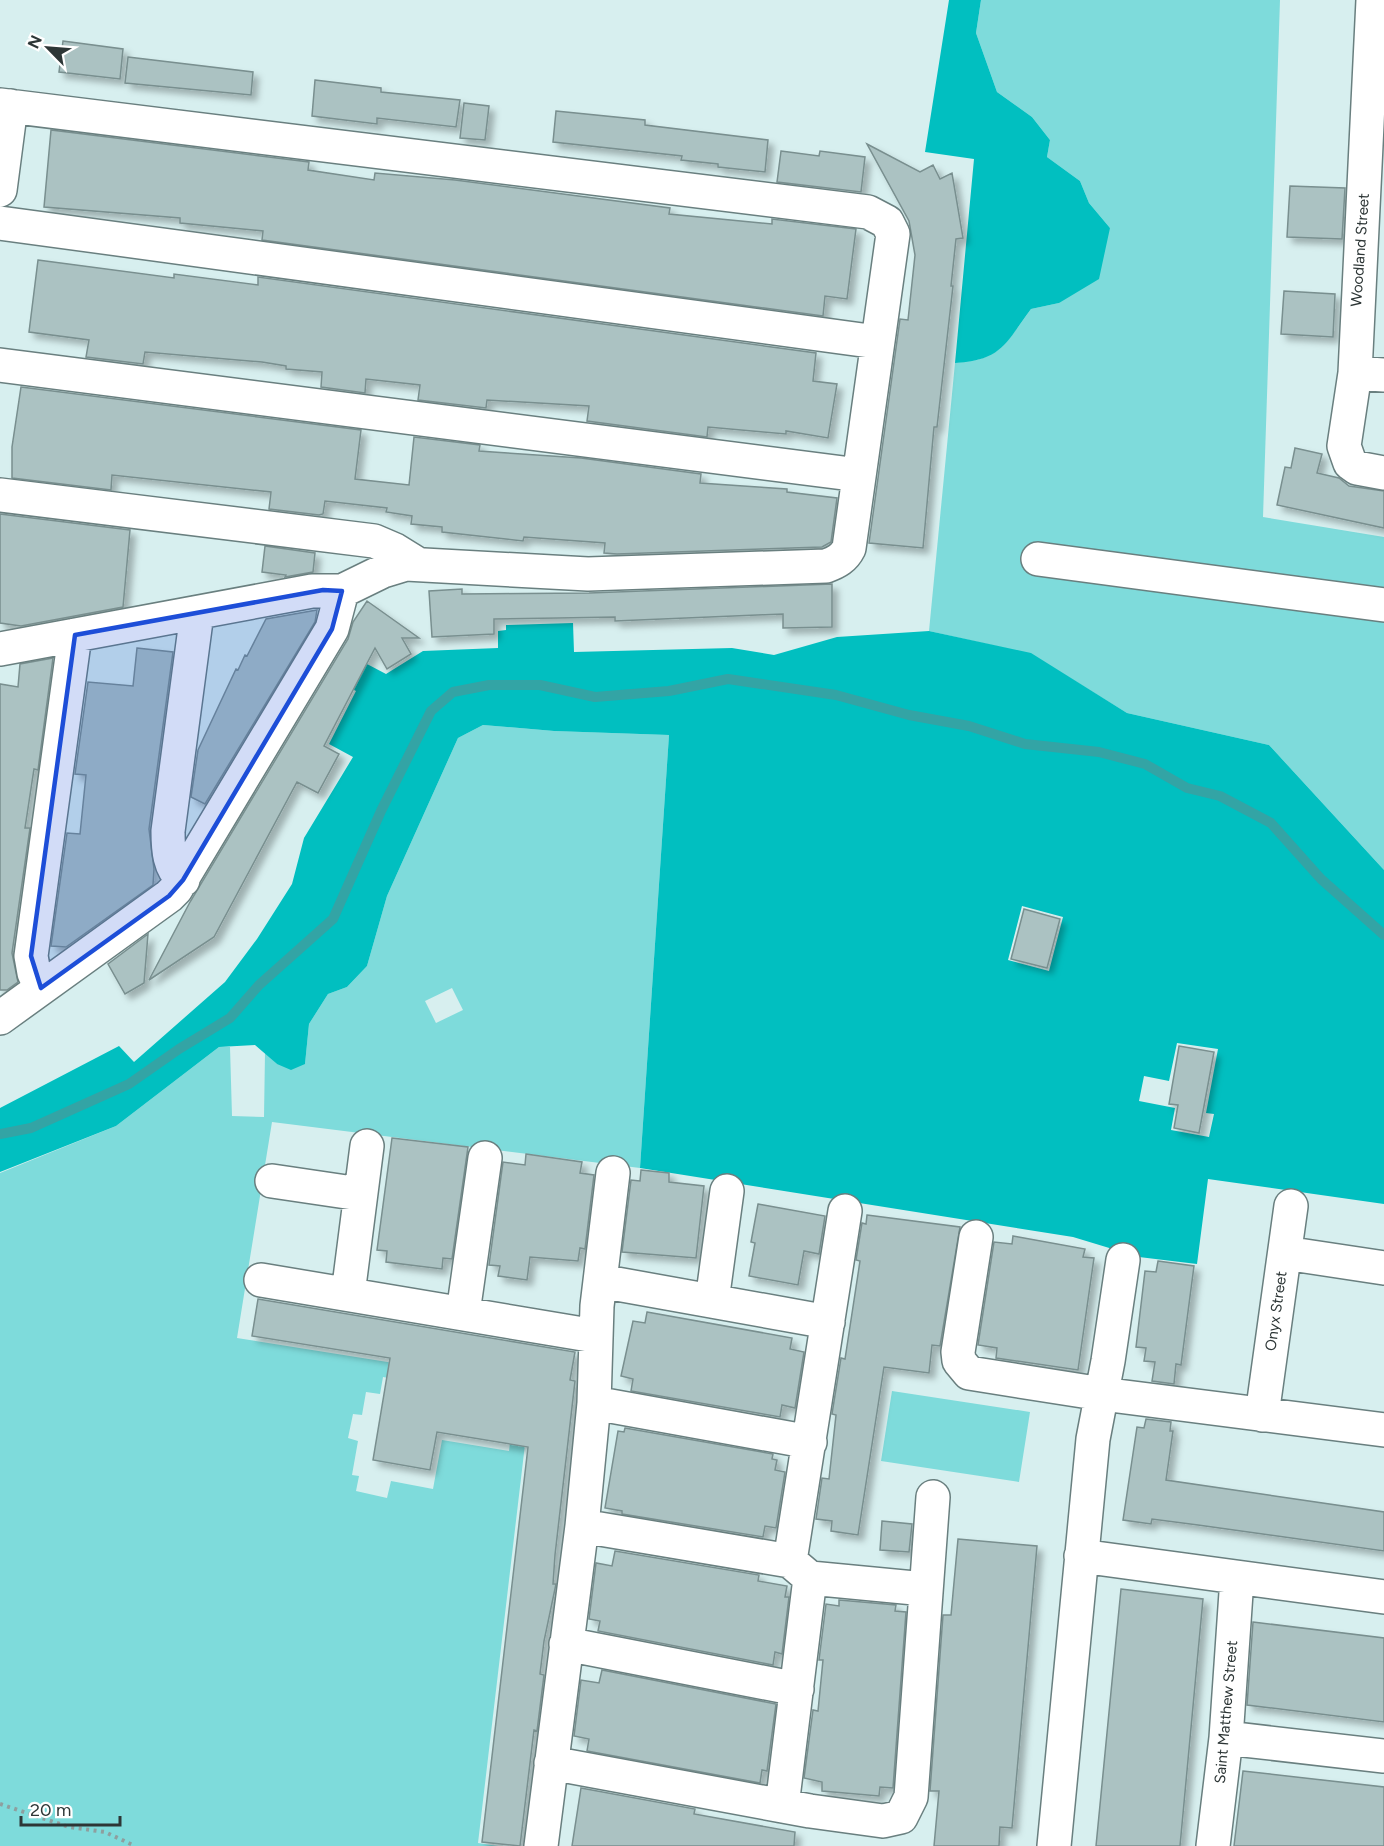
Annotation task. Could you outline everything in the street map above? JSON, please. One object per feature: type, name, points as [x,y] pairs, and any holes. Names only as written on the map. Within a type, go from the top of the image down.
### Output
[{"type":"street","name":"Woodland Street","points":[[1373,0],[1376,127],[1369,374],[1344,446],[1346,456],[1357,468],[1384,473]]},
{"type":"street","points":[[0,190],[6,105],[868,212],[887,222],[893,234],[849,548],[840,560],[826,566],[588,574],[416,563],[382,571],[342,591],[312,591],[0,649]]},
{"type":"street","points":[[0,223],[877,342]]},
{"type":"street","points":[[0,365],[859,476]]},
{"type":"street","points":[[0,495],[374,541],[416,563]]},
{"type":"street","points":[[1038,560],[1384,605]]},
{"type":"street","points":[[0,1018],[169,896],[183,880],[332,628],[342,591]]},
{"type":"street","points":[[183,880],[173,868],[168,831],[197,613]]},
{"type":"street","points":[[41,988],[34,973],[31,956],[75,635]]},
{"type":"street","points":[[348,1294],[367,1146]]},
{"type":"street","points":[[463,1313],[485,1158]]},
{"type":"street","points":[[541,1846],[582,1526],[594,1403],[595,1336],[613,1173]]},
{"type":"street","points":[[272,1181],[360,1194]]},
{"type":"street","points":[[712,1301],[727,1191]]},
{"type":"street","name":"Onyx Street","points":[[1262,1415],[1291,1206]]},
{"type":"street","points":[[782,1806],[797,1689],[800,1570],[810,1442],[844,1211]]},
{"type":"street","points":[[976,1237],[958,1352],[963,1367],[978,1376],[1384,1430]]},
{"type":"street","points":[[1285,1253],[1384,1268]]},
{"type":"street","points":[[1054,1846],[1094,1431],[1123,1260]]},
{"type":"street","points":[[261,1280],[595,1336]]},
{"type":"street","points":[[600,1281],[828,1322]]},
{"type":"street","points":[[594,1403],[810,1442]]},
{"type":"street","points":[[551,1763],[782,1806],[883,1821],[902,1817],[908,1807],[933,1497]]},
{"type":"street","points":[[582,1526],[800,1570],[925,1589]]},
{"type":"street","points":[[1081,1556],[1384,1597]]},
{"type":"street","name":"Saint Matthew Street","points":[[1213,1846],[1226,1738],[1237,1578]]},
{"type":"street","points":[[566,1644],[797,1689]]},
{"type":"street","points":[[1226,1738],[1384,1756]]},
{"type":"path","points":[[0,1804],[69,1827],[105,1832],[135,1846]]},
{"type":"highlighted area","points":[[323,590],[342,591],[332,629],[183,880],[169,896],[41,988],[31,956],[75,635]]},
{"type":"shaded area","points":[[949,0],[981,0],[976,33],[997,92],[1032,117],[1050,140],[1047,157],[1080,181],[1089,203],[1110,228],[1099,279],[1059,303],[1031,309],[1008,341],[993,354],[955,363],[974,159],[925,152]]},
{"type":"shaded area","points":[[981,0],[1280,0],[1263,517],[1384,537],[1384,870],[1269,745],[1127,713],[1031,654],[929,631],[955,363],[992,354],[1008,341],[1031,309],[1059,303],[1110,228],[1089,203],[1080,181],[1047,157],[1050,140],[1032,117],[997,92],[976,33]]},
{"type":"shaded area","points":[[573,623],[574,652],[732,648],[774,655],[837,637],[929,631],[1031,653],[1127,713],[1269,745],[1384,870],[1384,1204],[1208,1179],[1197,1264],[1139,1257],[1073,1237],[640,1168],[669,735],[554,731],[483,725],[458,738],[387,896],[367,966],[347,987],[328,994],[309,1024],[305,1064],[291,1070],[277,1064],[255,1045],[219,1047],[116,1126],[0,1172],[0,1108],[119,1046],[134,1062],[225,982],[257,939],[292,884],[304,838],[353,757],[329,744],[356,691],[334,679],[348,654],[386,674],[423,651],[498,648],[498,631],[506,630],[506,625]],"holes":[[[1022,906],[1063,917],[1049,971],[1008,960]],[[1177,1043],[1218,1049],[1206,1113],[1214,1114],[1209,1137],[1171,1130],[1175,1108],[1139,1101],[1144,1076],[1169,1081]]]},
{"type":"shaded area","points":[[483,725],[554,731],[669,735],[640,1168],[272,1122],[237,1338],[532,1385],[478,1843],[498,1846],[0,1846],[0,1173],[116,1126],[219,1047],[230,1047],[232,1116],[264,1117],[265,1053],[277,1064],[305,1064],[309,1024],[328,994],[347,987],[367,966],[387,896],[458,738]],"holes":[[[452,988],[463,1010],[436,1023],[425,1001]],[[383,1377],[515,1401],[509,1451],[442,1440],[433,1489],[391,1481],[387,1498],[356,1491],[359,1476],[352,1475],[358,1441],[348,1438],[353,1414],[362,1415],[366,1392],[380,1394]]]},
{"type":"shaded area","points":[[892,1391],[1030,1412],[1019,1482],[881,1461]]},
{"type":"building","points":[[63,41],[123,49],[120,79],[59,72]]},
{"type":"building","points":[[128,57],[253,72],[251,95],[125,83]]},
{"type":"building","points":[[315,80],[381,88],[381,92],[460,100],[456,127],[377,118],[377,124],[312,116]]},
{"type":"building","points":[[464,103],[489,106],[485,140],[460,138]]},
{"type":"building","points":[[556,111],[645,120],[645,125],[768,140],[765,172],[681,160],[682,156],[553,142]]},
{"type":"building","points":[[51,130],[309,162],[308,170],[374,180],[375,173],[455,180],[670,208],[669,214],[772,224],[772,219],[856,229],[847,299],[825,296],[823,316],[262,240],[263,231],[180,223],[180,218],[44,207]]},
{"type":"building","points":[[867,144],[920,172],[933,165],[940,179],[952,173],[963,238],[956,239],[951,286],[953,286],[937,427],[934,427],[923,548],[869,543],[900,319],[908,320],[915,255],[909,221]]},
{"type":"building","points":[[781,151],[819,156],[820,151],[865,157],[861,192],[777,182]]},
{"type":"building","points":[[1290,186],[1345,188],[1342,239],[1287,237]]},
{"type":"building","points":[[38,260],[174,278],[174,274],[258,285],[258,277],[816,353],[813,381],[837,384],[828,438],[786,431],[786,434],[708,427],[707,437],[587,421],[589,406],[487,400],[486,408],[418,400],[420,385],[366,379],[365,393],[321,387],[322,372],[286,369],[286,366],[262,362],[145,352],[143,364],[86,357],[89,340],[29,332]]},
{"type":"building","points":[[1284,291],[1335,294],[1333,337],[1281,334]]},
{"type":"building","points":[[21,387],[361,430],[355,479],[409,485],[414,437],[480,445],[479,451],[581,458],[701,474],[700,483],[787,489],[787,492],[837,498],[831,542],[822,547],[604,553],[605,543],[524,537],[523,541],[442,532],[442,527],[411,524],[412,516],[386,512],[387,508],[325,501],[323,514],[319,515],[269,509],[271,492],[112,475],[111,490],[12,478],[12,447]]},
{"type":"building","points":[[1295,448],[1322,454],[1317,473],[1339,478],[1349,486],[1384,491],[1384,528],[1277,505],[1285,467],[1291,468]]},
{"type":"building","points":[[0,514],[130,530],[123,607],[21,626],[0,623]]},
{"type":"building","points":[[265,546],[315,553],[313,572],[285,577],[286,575],[262,572]]},
{"type":"building","points":[[832,584],[832,627],[783,628],[783,614],[615,621],[615,617],[494,619],[494,634],[432,637],[429,591],[462,589],[462,594],[589,593]]},
{"type":"building","points":[[367,601],[419,638],[402,638],[411,654],[387,669],[375,648],[324,746],[339,754],[318,793],[297,782],[214,937],[149,980],[190,902],[348,639],[353,622]]},
{"type":"building","points":[[317,610],[315,622],[205,804],[191,797],[198,750],[236,669],[238,670],[245,655],[247,656],[266,619]]},
{"type":"building","points":[[137,648],[173,652],[149,829],[154,869],[153,885],[66,947],[51,946],[67,833],[80,834],[86,775],[75,774],[88,682],[133,686]]},
{"type":"building","points":[[53,658],[38,770],[34,769],[25,828],[30,828],[12,953],[18,982],[7,990],[0,990],[0,684],[18,687],[20,664]]},
{"type":"building","points":[[1024,909],[1060,919],[1047,968],[1011,959]]},
{"type":"building","points":[[148,934],[144,983],[125,994],[108,964]]},
{"type":"building","points":[[1179,1046],[1214,1052],[1199,1133],[1174,1128],[1178,1105],[1169,1104]]},
{"type":"building","points":[[392,1138],[468,1147],[452,1259],[443,1258],[442,1269],[386,1262],[387,1251],[377,1250]]},
{"type":"building","points":[[526,1154],[582,1162],[580,1173],[594,1175],[585,1249],[580,1248],[578,1261],[530,1257],[527,1280],[498,1276],[500,1266],[489,1265],[503,1162],[525,1165]]},
{"type":"building","points":[[641,1170],[669,1173],[669,1182],[704,1186],[696,1258],[622,1252],[631,1180],[640,1181]]},
{"type":"building","points":[[758,1204],[825,1216],[819,1254],[804,1251],[798,1285],[749,1276],[755,1243],[751,1242]]},
{"type":"building","points":[[867,1215],[960,1227],[940,1346],[932,1345],[929,1373],[884,1367],[858,1535],[831,1531],[832,1521],[816,1519],[822,1478],[829,1479],[836,1415],[832,1414],[841,1358],[845,1359],[860,1261],[856,1260],[862,1223],[866,1224]]},
{"type":"building","points":[[1013,1236],[1085,1249],[1083,1257],[1094,1258],[1078,1370],[996,1358],[997,1348],[978,1345],[994,1242],[1012,1244]]},
{"type":"building","points":[[1158,1261],[1194,1266],[1181,1365],[1176,1364],[1174,1384],[1152,1381],[1155,1362],[1144,1361],[1146,1348],[1136,1347],[1145,1271],[1156,1272]]},
{"type":"building","points":[[258,1299],[575,1352],[570,1380],[575,1381],[555,1555],[553,1584],[556,1584],[544,1641],[540,1674],[544,1675],[537,1731],[534,1730],[520,1846],[482,1842],[528,1447],[437,1432],[430,1470],[373,1460],[390,1358],[252,1336]]},
{"type":"building","points":[[647,1312],[792,1338],[790,1349],[804,1352],[795,1408],[782,1405],[780,1417],[631,1391],[633,1379],[621,1376],[633,1321],[645,1323]]},
{"type":"building","points":[[1146,1419],[1171,1422],[1170,1431],[1173,1431],[1166,1480],[1384,1512],[1384,1551],[1152,1519],[1151,1524],[1123,1520],[1137,1427],[1144,1428]]},
{"type":"building","points":[[625,1428],[773,1454],[772,1459],[777,1460],[775,1470],[785,1472],[776,1528],[765,1526],[763,1537],[622,1514],[622,1511],[605,1508],[618,1431],[624,1432]]},
{"type":"building","points":[[882,1521],[912,1524],[909,1552],[880,1550]]},
{"type":"building","points":[[958,1539],[1037,1546],[1012,1828],[1000,1827],[999,1846],[934,1846],[939,1791],[930,1791],[943,1615],[951,1615]]},
{"type":"building","points":[[615,1551],[759,1575],[758,1581],[787,1586],[785,1597],[789,1597],[782,1654],[775,1652],[773,1665],[598,1631],[600,1621],[589,1619],[596,1563],[612,1566]]},
{"type":"building","points":[[1121,1589],[1203,1599],[1180,1846],[1096,1846]]},
{"type":"building","points":[[839,1600],[896,1605],[895,1611],[906,1612],[893,1788],[880,1787],[879,1796],[822,1791],[822,1782],[804,1778],[813,1710],[818,1711],[823,1660],[819,1660],[826,1604],[839,1606]]},
{"type":"building","points":[[1253,1622],[1384,1638],[1384,1722],[1247,1705]]},
{"type":"building","points":[[602,1670],[776,1704],[767,1771],[762,1770],[760,1783],[587,1751],[589,1739],[574,1736],[581,1680],[599,1683]]},
{"type":"building","points":[[1243,1771],[1384,1787],[1384,1846],[1234,1846]]},
{"type":"building","points":[[581,1788],[695,1809],[694,1814],[795,1832],[794,1846],[572,1846]]},
{"type":"waterway","points":[[0,1134],[31,1128],[129,1084],[179,1049],[230,1018],[259,985],[333,919],[381,811],[431,711],[453,692],[489,685],[540,685],[595,697],[669,691],[728,679],[836,695],[909,715],[969,726],[1025,744],[1099,752],[1145,764],[1187,788],[1220,796],[1271,823],[1321,879],[1384,935]]}]
